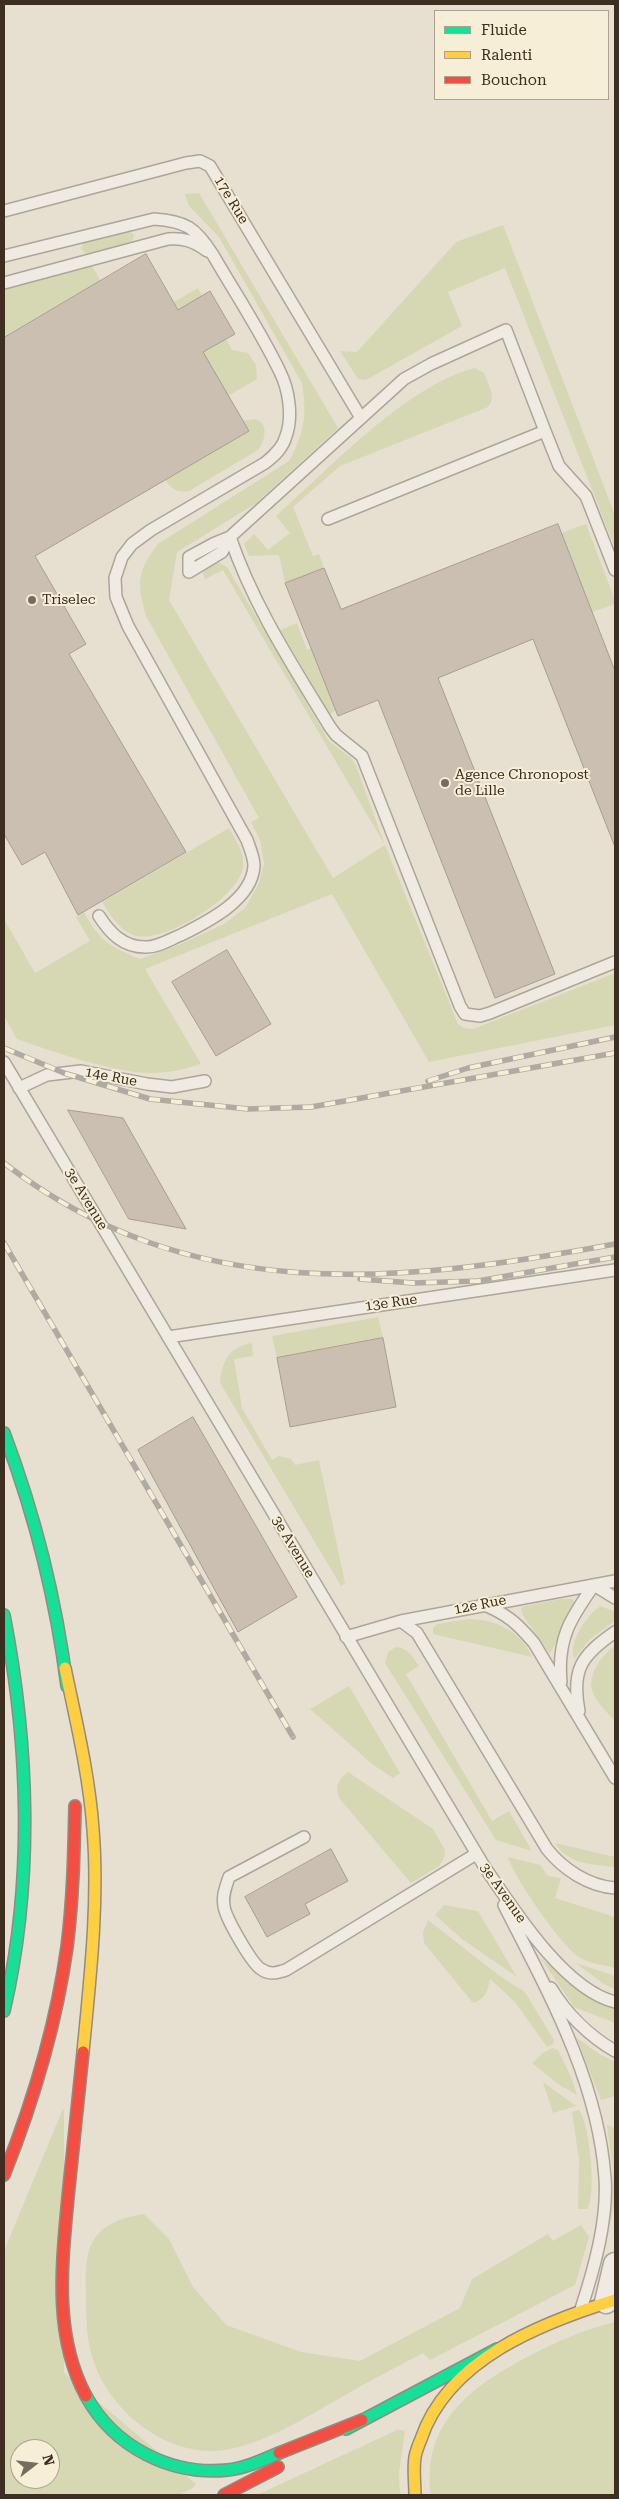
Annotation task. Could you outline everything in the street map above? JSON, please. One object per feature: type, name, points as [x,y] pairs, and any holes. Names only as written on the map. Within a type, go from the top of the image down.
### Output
[{"type":"main road","points":[[4,1433],[34,1523],[58,1625],[88,1788],[94,1872],[84,2040],[63,2264],[64,2326],[70,2356],[79,2381],[107,2424],[127,2444],[152,2459],[178,2468],[204,2471],[230,2470],[261,2460],[362,2420]]},
{"type":"main road","points":[[4,1614],[16,1677],[25,1785],[20,1898],[15,1950],[4,2011]]},
{"type":"main road","points":[[65,1668],[74,1774]]},
{"type":"main road","points":[[4,2175],[40,2068],[64,1966],[74,1861],[75,1793]]},
{"type":"main road","points":[[224,2495],[543,2324],[611,2301]]},
{"type":"main road","points":[[415,2495],[416,2451],[429,2418],[448,2390],[497,2349]]},
{"type":"street","points":[[611,2301],[615,2264]]},
{"type":"lane","name":"17e Rue","points":[[4,210],[186,163],[200,161],[210,166],[361,418]]},
{"type":"lane","points":[[4,256],[154,219],[175,220],[191,227],[203,239],[213,255],[281,373],[288,396],[289,418],[286,436],[278,451],[265,463],[151,530],[132,544],[122,557],[115,578],[116,597],[128,626],[247,840],[253,855],[254,867],[239,897],[223,912],[166,941],[146,948],[129,944],[114,937],[99,916]]},
{"type":"lane","points":[[4,283],[168,239],[181,238],[196,242],[213,255]]},
{"type":"lane","points":[[615,570],[586,496],[559,466],[506,330],[431,364],[404,379],[230,537],[239,564],[275,635],[330,727],[336,735],[362,756],[460,1006],[465,1014],[480,1016],[490,1013],[615,962]]},
{"type":"lane","points":[[328,519],[545,432]]},
{"type":"lane","name":"3e Avenue","points":[[4,1062],[476,1854],[525,1925],[557,1963],[587,1988],[615,2002]]},
{"type":"lane","name":"14e Rue","points":[[19,1088],[47,1075],[82,1070],[147,1084],[172,1087],[206,1081]]},
{"type":"lane","name":"13e Rue","points":[[168,1337],[615,1270]]},
{"type":"lane","name":"12e Rue","points":[[346,1637],[401,1621],[482,1604],[615,1581]]},
{"type":"lane","points":[[561,1685],[561,1646],[567,1626],[594,1585],[615,1598]]},
{"type":"lane","points":[[482,1604],[505,1614],[519,1625],[534,1643],[561,1685],[615,1778]]},
{"type":"lane","points":[[401,1621],[417,1633],[547,1849],[560,1864],[581,1878],[615,1888]]},
{"type":"lane","points":[[581,1720],[576,1687],[579,1667],[599,1643],[615,1632]]},
{"type":"lane","points":[[304,1837],[230,1876],[223,1894],[224,1908],[250,1958],[261,1970],[274,1974],[286,1970],[476,1854]]},
{"type":"lane","points":[[484,1866],[526,1948],[583,2070],[595,2110],[605,2179],[600,2239],[593,2274],[581,2310]]},
{"type":"lane","points":[[526,1948],[554,1993],[574,2018],[593,2036],[615,2051]]},
{"type":"green space","points":[[199,193],[338,428],[255,504],[177,552],[169,600],[333,878],[385,845],[458,1024],[464,1028],[473,1029],[615,973],[615,1025],[429,1062],[332,894],[145,969],[201,1064],[177,1070],[152,1073],[103,1066],[17,1039],[4,1016],[4,919],[35,973],[90,941],[76,917],[84,912],[101,937],[113,946],[140,959],[181,944],[224,924],[245,908],[259,883],[264,863],[260,840],[251,822],[259,818],[146,616],[140,586],[142,571],[158,544],[289,461],[298,441],[303,423],[302,383],[219,237],[189,206],[185,194]]},
{"type":"green space","points":[[503,225],[615,515],[615,548],[505,268],[448,292],[462,326],[366,380],[358,379],[340,351],[357,352],[456,242]]},
{"type":"green space","points":[[129,231],[134,235],[132,242],[86,254],[81,249],[84,242]]},
{"type":"green space","points":[[92,266],[101,281],[4,338],[4,289]]},
{"type":"green space","points":[[198,288],[232,350],[248,353],[256,365],[257,379],[228,396],[174,302]]},
{"type":"green space","points":[[475,368],[484,373],[491,390],[492,399],[488,407],[340,466],[293,507],[313,556],[319,554],[324,568],[285,583],[279,555],[249,556],[244,544],[254,534],[268,550],[290,533],[276,516],[370,431],[423,391],[449,377]]},
{"type":"green space","points":[[254,419],[262,424],[265,432],[263,442],[258,450],[189,491],[181,492],[176,490],[165,480],[249,431],[243,421]]},
{"type":"green space","points":[[586,524],[615,600],[615,604],[592,612],[562,533]]},
{"type":"green space","points":[[218,562],[227,567],[329,741],[351,758],[356,766],[385,845],[223,570],[205,579],[203,574],[205,570]]},
{"type":"green space","points":[[297,623],[307,650],[311,648],[336,710],[329,715],[280,630]]},
{"type":"green space","points":[[229,828],[241,852],[243,867],[238,879],[214,905],[197,917],[179,926],[146,937],[133,935],[115,921],[102,902]]},
{"type":"green space","points":[[378,1317],[383,1338],[277,1358],[272,1336]]},
{"type":"green space","points":[[252,1343],[253,1356],[234,1359],[242,1408],[272,1460],[279,1456],[291,1459],[295,1465],[319,1460],[345,1583],[341,1586],[220,1383],[228,1356],[238,1348]]},
{"type":"green space","points":[[561,1599],[572,1599],[575,1603],[550,1654],[522,1614],[521,1607]]},
{"type":"green space","points":[[601,1606],[615,1612],[615,1621],[590,1639],[574,1659],[574,1645],[580,1629],[590,1615]]},
{"type":"green space","points":[[468,1619],[488,1621],[506,1628],[521,1640],[532,1657],[433,1634],[433,1628],[437,1624]]},
{"type":"green space","points":[[615,1646],[615,1721],[597,1701],[591,1686],[596,1666],[605,1654]]},
{"type":"green space","points":[[396,1647],[407,1651],[419,1666],[406,1674],[492,1821],[509,1811],[532,1851],[496,1840],[385,1663],[388,1652]]},
{"type":"green space","points":[[349,1686],[400,1773],[393,1778],[372,1764],[310,1709]]},
{"type":"green space","points":[[348,1772],[433,1829],[445,1850],[444,1858],[439,1866],[411,1883],[339,1798],[338,1783]]},
{"type":"green space","points":[[555,1843],[615,1857],[615,1867],[581,1862],[567,1856]]},
{"type":"green space","points":[[508,1857],[540,1865],[548,1876],[561,1878],[555,1898],[615,1917],[615,1968],[586,1961],[574,1953],[552,1928],[529,1896]]},
{"type":"green space","points":[[444,1905],[478,1911],[517,1977],[462,1939],[435,1915]]},
{"type":"green space","points":[[428,1920],[501,1977],[525,1992],[554,2040],[553,2044],[547,2047],[515,2002],[490,1979],[484,1997],[473,2003],[424,1943],[423,1932]]},
{"type":"green space","points":[[540,1957],[576,1986],[615,2008],[615,2023],[574,2007]]},
{"type":"green space","points":[[576,1963],[615,1976],[615,1989],[604,1984]]},
{"type":"green space","points":[[576,2037],[599,2054],[615,2062],[615,2096],[601,2100]]},
{"type":"green space","points":[[553,2048],[558,2050],[572,2079],[577,2095],[558,2084],[532,2063],[544,2052]]},
{"type":"green space","points":[[543,2082],[576,2106],[553,2113]]},
{"type":"green space","points":[[64,2109],[64,2373],[196,2484],[193,2488],[178,2495],[4,2495],[4,2251]]},
{"type":"green space","points":[[579,2110],[586,2129],[591,2160],[592,2190],[587,2209],[578,2209],[579,2160],[572,2112]]},
{"type":"green space","points":[[607,2125],[615,2128],[615,2201],[608,2232],[613,2171]]},
{"type":"green space","points":[[144,2214],[169,2239],[193,2287],[226,2325],[301,2352],[360,2361],[460,2308],[472,2279],[548,2234],[553,2241],[581,2225],[589,2237],[575,2285],[430,2360],[423,2353],[270,2436],[250,2444],[212,2451],[191,2449],[171,2443],[152,2433],[134,2420],[106,2388],[96,2369],[90,2349],[86,2321],[86,2272],[91,2244],[100,2232],[111,2224]]},
{"type":"green space","points":[[615,2322],[615,2495],[431,2495],[430,2469],[434,2447],[443,2427],[471,2393],[490,2379],[541,2350],[582,2332]]},
{"type":"green space","points":[[397,2430],[405,2432],[399,2472],[400,2495],[257,2495]]},
{"type":"building","name":"Triselec","points":[[146,254],[178,310],[210,291],[235,334],[203,352],[249,431],[35,556],[86,644],[69,654],[186,852],[78,915],[45,852],[22,865],[4,834],[4,338]]},
{"type":"building","name":"Agence Chronopost de Lille","points":[[558,524],[615,671],[615,847],[533,639],[438,678],[555,974],[495,998],[378,700],[338,716],[285,583],[324,568],[341,609]]},
{"type":"building","points":[[227,950],[271,1024],[216,1056],[172,982]]},
{"type":"building","points":[[68,1110],[123,1118],[186,1229],[129,1219]]},
{"type":"building","points":[[383,1338],[396,1407],[290,1427],[277,1358]]},
{"type":"building","points":[[193,1417],[297,1597],[238,1632],[138,1450]]},
{"type":"building","points":[[331,1849],[348,1881],[305,1904],[310,1914],[267,1937],[245,1897]]},
{"type":"railway","points":[[428,1081],[468,1068],[615,1037]]},
{"type":"railway","points":[[4,1048],[64,1073],[150,1099],[248,1109],[311,1107],[615,1053]]},
{"type":"railway","points":[[4,1163],[75,1209],[148,1242],[222,1262],[298,1272],[375,1274],[454,1268],[534,1258],[615,1244]]},
{"type":"railway","points":[[4,1243],[293,1737]]},
{"type":"railway","points":[[360,1279],[413,1283],[478,1281],[615,1257]]},
{"type":"traffic: fast","points":[[4,1433],[35,1526],[43,1558],[57,1621],[67,1686]]},
{"type":"traffic: fast","points":[[4,1615],[19,1713],[25,1813],[20,1913],[14,1962],[4,2011]]},
{"type":"traffic: fast","points":[[346,2429],[497,2349]]},
{"type":"traffic: fast","points":[[86,2396],[112,2430],[128,2443],[165,2463],[207,2471],[228,2470],[247,2466],[279,2453]]},
{"type":"traffic: slow","points":[[65,1668],[82,1748],[95,1857],[93,1940],[83,2052]]},
{"type":"traffic: slow","points":[[415,2495],[414,2466],[417,2450],[434,2411],[452,2387],[475,2366],[500,2348],[528,2333],[557,2320],[615,2300]]},
{"type":"traffic: jam","points":[[4,2175],[34,2092],[57,2006],[71,1912],[75,1806]]},
{"type":"traffic: jam","points":[[83,2052],[66,2222],[62,2298],[68,2348],[86,2396]]},
{"type":"traffic: jam","points":[[279,2453],[362,2420]]},
{"type":"traffic: jam","points":[[224,2495],[278,2467]]},
{"type":"place","name":"Triselec","points":[[32,600]]},
{"type":"place","name":"Agence Chronopost de Lille","points":[[445,783]]}]
